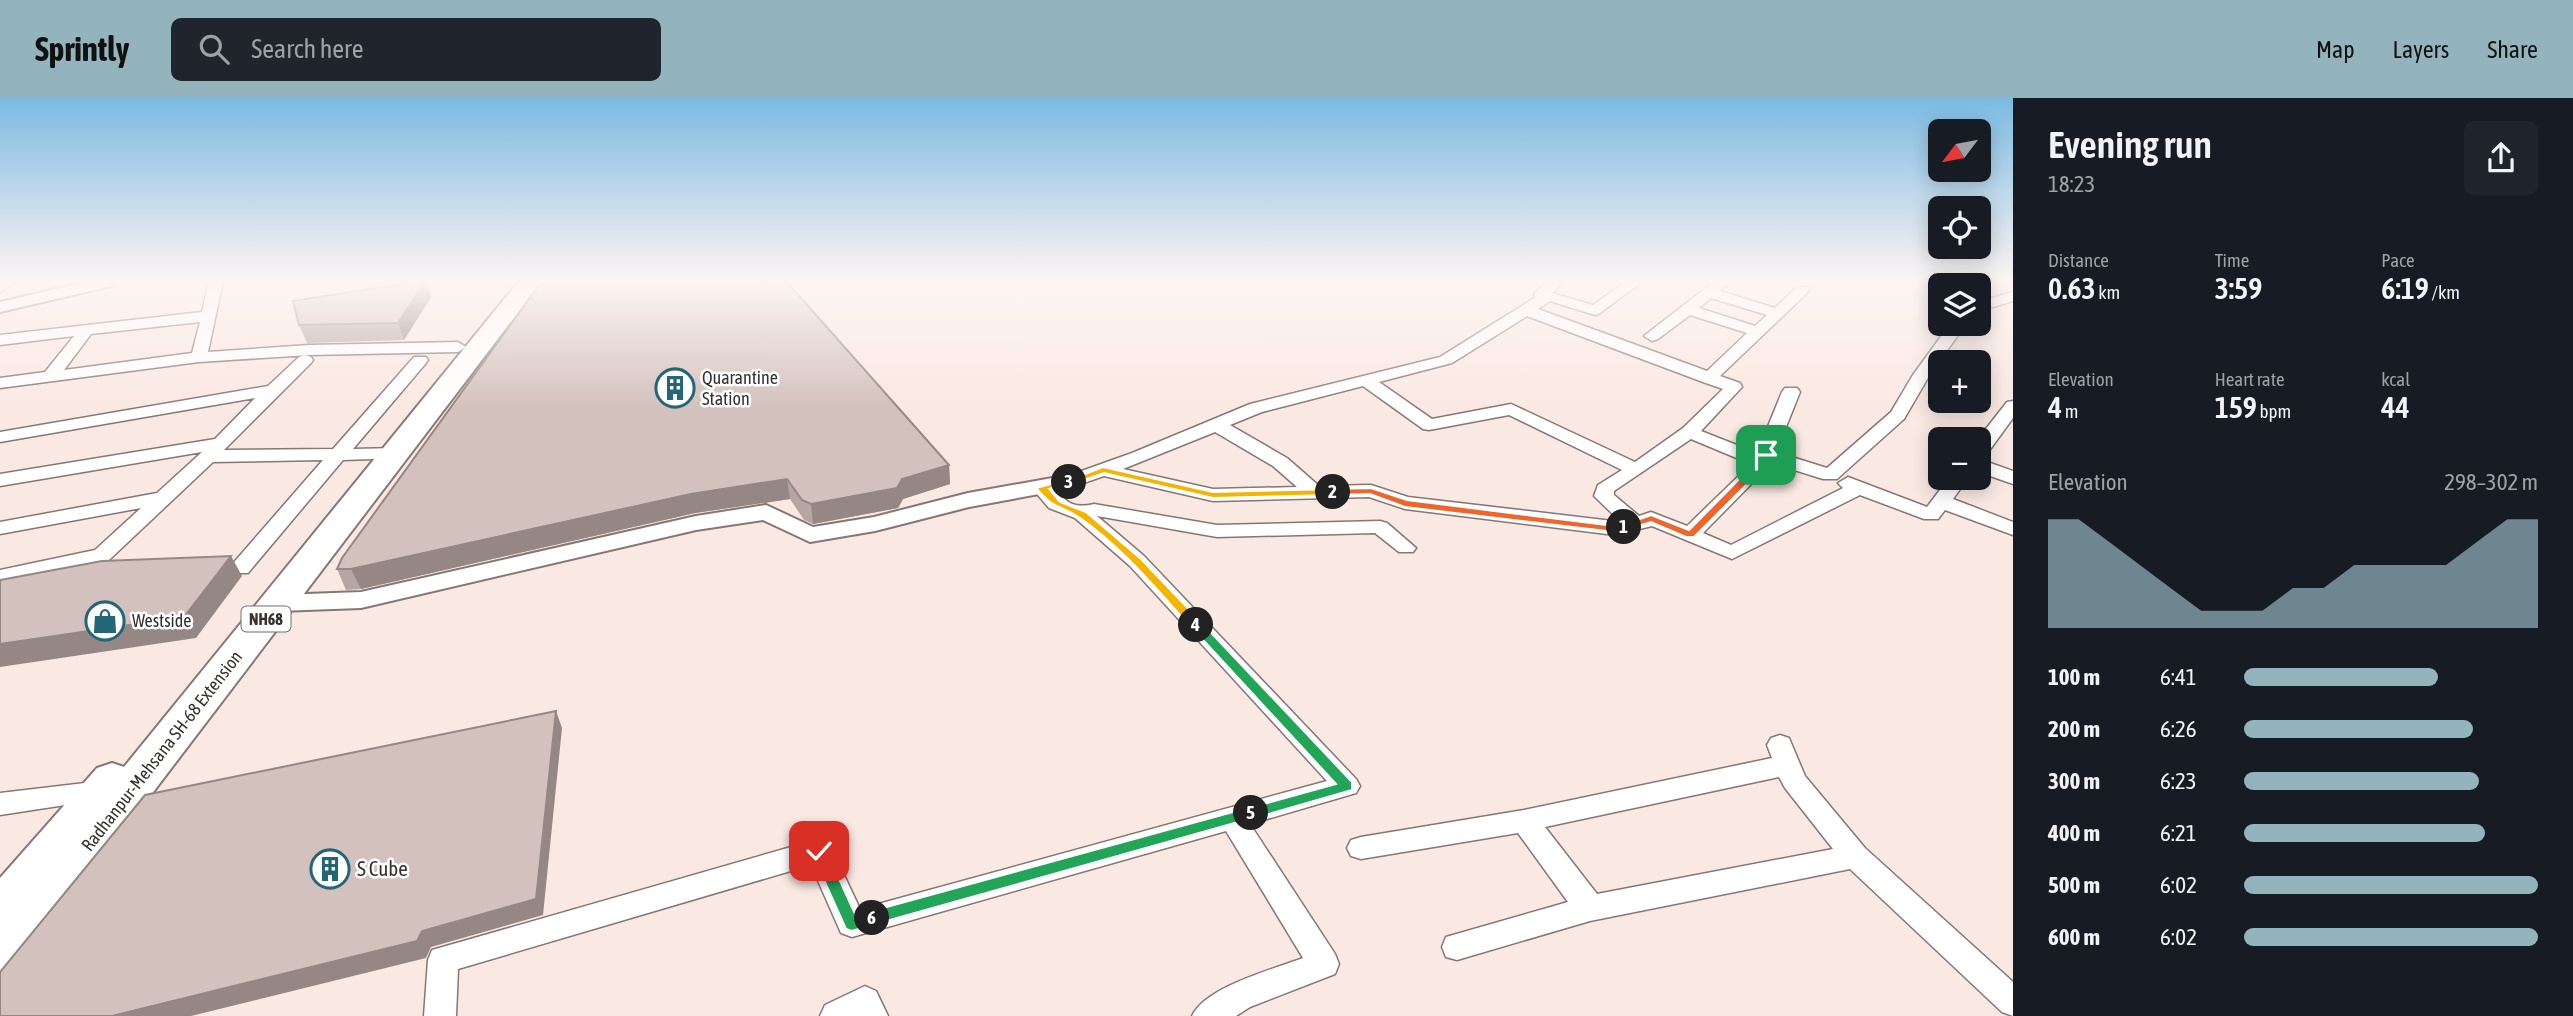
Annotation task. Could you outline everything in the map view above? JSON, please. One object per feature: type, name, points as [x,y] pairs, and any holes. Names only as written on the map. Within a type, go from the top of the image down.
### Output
[{"type":"highway","name":"NH68","points":[[0,911],[102,791],[368,454],[477,324]]},
{"type":"highway","name":"Radhanpur-Mehsana SH-68 Extension","points":[[0,956],[279,603],[368,454],[491,324]]},
{"type":"street","points":[[0,340],[144,324]]},
{"type":"street","points":[[199,357],[207,324]]},
{"type":"street","points":[[279,603],[361,600],[696,523],[766,512],[810,535],[875,524],[968,500],[1069,482],[1256,408],[1446,360],[1505,324]]},
{"type":"street","points":[[1564,324],[1734,387],[1712,415],[1691,433],[1605,489],[1604,496],[1637,525]]},
{"type":"street","points":[[1653,336],[1669,324]]},
{"type":"street","points":[[1733,324],[1758,332]]},
{"type":"street","points":[[1709,378],[1766,324]]},
{"type":"street","points":[[51,376],[85,331]]},
{"type":"street","points":[[1830,475],[1898,415],[1920,375],[1949,336]]},
{"type":"street","points":[[0,383],[199,357],[309,350],[458,347]]},
{"type":"street","points":[[0,577],[102,555],[305,360]]},
{"type":"street","points":[[240,568],[368,454],[420,360]]},
{"type":"street","points":[[1367,381],[1429,425],[1511,409],[1635,469]]},
{"type":"street","points":[[0,438],[273,390]]},
{"type":"street","points":[[1690,535],[1765,458],[1791,392]]},
{"type":"street","points":[[1991,435],[2013,406]]},
{"type":"street","points":[[1216,425],[1280,462],[1314,492]]},
{"type":"street","points":[[1995,430],[2013,437]]},
{"type":"street","points":[[1691,433],[1765,458],[1830,475],[1931,515],[1950,490]]},
{"type":"street","points":[[0,480],[214,449],[368,454]]},
{"type":"street","points":[[1103,470],[1213,495],[1371,491],[1405,503],[1617,535],[1651,518],[1732,553],[1860,487]]},
{"type":"street","points":[[1991,470],[2013,478]]},
{"type":"street","points":[[440,1016],[443,960],[819,851],[852,924],[1347,786],[1137,561],[1082,514],[1056,504],[1042,488]]},
{"type":"street","points":[[0,528],[163,498]]},
{"type":"street","points":[[1941,502],[2013,529]]},
{"type":"street","points":[[1082,514],[1094,510],[1217,531],[1380,527],[1406,548]]},
{"type":"street","points":[[1361,848],[1524,821],[1784,755],[1794,781],[1855,856],[2013,1002]]},
{"type":"street","points":[[0,804],[102,791]]},
{"type":"street","points":[[1208,1016],[1240,997],[1324,964],[1232,818]]},
{"type":"street","points":[[1524,821],[1590,908]]},
{"type":"street","points":[[1457,947],[1590,908],[1855,856]]},
{"type":"street","points":[[836,1016],[864,1000],[872,1016]]},
{"type":"building","points":[[299,324],[356,324],[299,325]]},
{"type":"building","name":"Quarantine Station","points":[[511,324],[824,324],[949,465],[902,479],[897,488],[811,504],[802,500],[787,479],[691,494],[351,569],[337,569],[342,558]]},
{"type":"building","points":[[231,556],[184,617],[0,644],[0,580],[102,561]]},
{"type":"building","name":"S Cube","points":[[556,711],[536,899],[422,931],[417,941],[112,1016],[0,1016],[0,972],[145,795]]},
{"type":"place","name":"Quarantine Station","points":[[675,388]]},
{"type":"place","name":"Westside","points":[[105,621]]},
{"type":"place","name":"S Cube","points":[[330,869]]},
{"type":"route","points":[[819,851],[852,924],[1347,786],[1137,561],[1082,514],[1056,504],[1042,488],[1103,470],[1213,495],[1371,491],[1405,503],[1615,529],[1637,525],[1651,518],[1690,535],[1763,462],[1766,455]]}]
